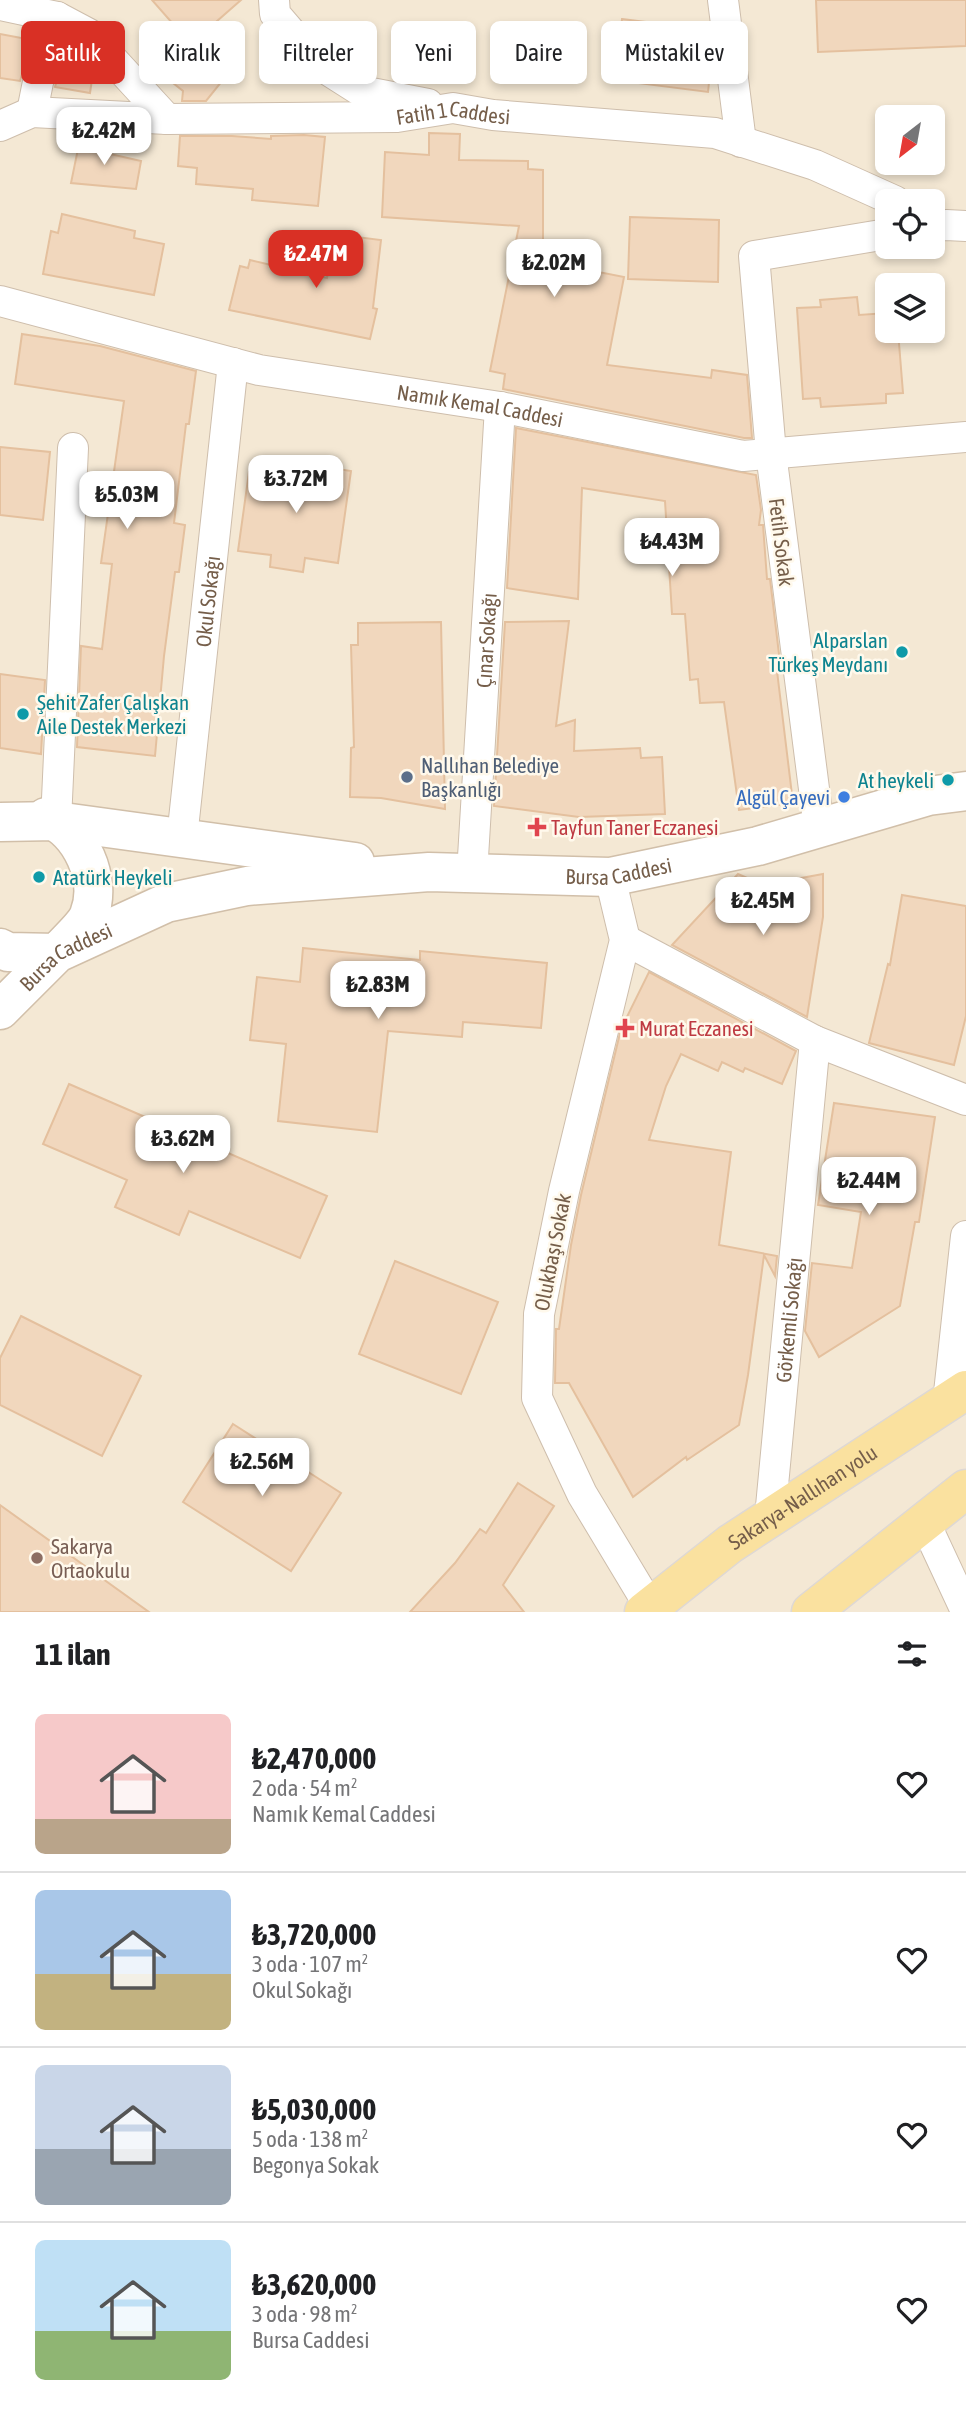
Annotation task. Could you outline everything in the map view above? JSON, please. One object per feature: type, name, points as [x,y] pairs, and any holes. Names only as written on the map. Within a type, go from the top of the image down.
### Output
[{"type":"main road","name":"Sakarya-Nallıhan yolu","points":[[647,1609],[730,1544],[957,1396]]},
{"type":"main road","points":[[811,1612],[966,1489]]},
{"type":"street","points":[[274,0],[275,14],[317,63],[361,91],[453,108]]},
{"type":"street","points":[[723,0],[741,142]]},
{"type":"street","points":[[0,5],[57,18],[89,34],[167,119]]},
{"type":"street","points":[[33,112],[38,82],[57,18]]},
{"type":"street","name":"Fatih 1 Caddesi","points":[[0,126],[33,112],[167,119],[397,117],[453,108],[493,115],[715,133],[815,165],[875,192]]},
{"type":"street","name":"Fetih Sokak","points":[[819,828],[771,453],[754,256],[875,236]]},
{"type":"street","name":"Namık Kemal Caddesi","points":[[0,301],[259,370],[500,407],[743,456],[966,437]]},
{"type":"street","name":"Okul Sokağı","points":[[182,838],[233,363]]},
{"type":"street","name":"Çınar Sokağı","points":[[472,874],[500,407]]},
{"type":"street","points":[[56,821],[74,448]]},
{"type":"street","name":"Bursa Caddesi","points":[[0,822],[56,821],[429,872],[610,877],[758,846],[928,796],[966,791]]},
{"type":"street","points":[[0,800],[56,821],[86,853],[94,884],[89,916],[57,953],[8,952],[0,948]]},
{"type":"street","name":"Bursa Caddesi","points":[[0,1010],[57,953],[166,902],[247,886],[429,872]]},
{"type":"street","name":"Olukbaşı Sokak","points":[[610,877],[625,940],[564,1191],[539,1314],[537,1398],[582,1494],[647,1609]]},
{"type":"street","points":[[625,940],[815,1041],[966,1100]]},
{"type":"street","name":"Görkemli Sokağı","points":[[770,1517],[815,1041]]},
{"type":"street","points":[[957,1396],[966,1236]]},
{"type":"street","points":[[924,1521],[966,1611]]},
{"type":"shaded area","points":[[0,0],[966,0],[966,1612],[0,1612]]},
{"type":"building","points":[[152,0],[241,0],[217,21],[170,21]]},
{"type":"building","points":[[816,0],[966,0],[966,46],[818,52]]},
{"type":"building","points":[[0,34],[21,38],[20,81],[0,78]]},
{"type":"building","points":[[56,84],[91,84],[90,93],[55,87]]},
{"type":"building","points":[[174,84],[220,84],[206,101],[182,101],[183,91]]},
{"type":"building","points":[[645,84],[709,84],[708,92]]},
{"type":"building","points":[[429,133],[460,134],[459,160],[528,161],[528,169],[543,170],[543,261],[624,277],[607,365],[711,378],[712,370],[747,375],[752,438],[503,389],[505,374],[490,371],[519,226],[382,217],[385,152],[429,155]]},
{"type":"building","points":[[180,136],[271,139],[271,136],[325,137],[318,206],[252,200],[253,189],[196,184],[197,168],[178,166]]},
{"type":"building","points":[[80,139],[112,146],[110,154],[141,161],[136,189],[71,183]]},
{"type":"building","points":[[62,214],[135,231],[134,238],[164,244],[154,295],[43,274],[51,231],[58,233]]},
{"type":"building","points":[[630,217],[719,220],[718,282],[628,279]]},
{"type":"building","points":[[333,234],[381,240],[373,308],[377,309],[370,339],[229,310],[240,266],[248,268],[250,260],[327,278]]},
{"type":"building","points":[[857,297],[859,315],[875,314],[875,343],[899,343],[903,393],[886,394],[886,403],[821,407],[820,398],[803,399],[797,308],[821,307],[820,300]]},
{"type":"building","points":[[22,334],[100,346],[196,371],[189,424],[186,424],[174,523],[185,525],[179,572],[175,572],[164,656],[155,756],[77,747],[81,646],[102,649],[112,564],[101,563],[124,401],[15,384]]},
{"type":"building","points":[[516,428],[756,475],[761,510],[759,525],[763,525],[767,579],[770,579],[781,671],[777,671],[793,803],[739,810],[724,702],[700,703],[698,679],[690,680],[685,614],[672,614],[665,501],[582,488],[578,599],[507,588]]},
{"type":"building","points":[[0,447],[50,452],[43,520],[0,515]]},
{"type":"building","points":[[287,461],[351,471],[338,563],[305,558],[303,572],[270,567],[271,555],[238,551],[249,472],[285,477]]},
{"type":"building","points":[[569,621],[556,726],[575,720],[574,751],[640,748],[641,758],[662,757],[665,814],[579,817],[494,806],[505,622]]},
{"type":"building","points":[[441,622],[445,809],[381,798],[350,797],[351,748],[354,747],[351,645],[358,645],[358,623]]},
{"type":"building","name":"Şehit Zafer Çalışkan Aile Destek Merkezi","points":[[0,674],[45,680],[41,754],[0,748]]},
{"type":"building","points":[[738,874],[763,885],[823,874],[823,917],[807,1017],[672,945]]},
{"type":"building","points":[[902,895],[966,906],[966,1016],[954,1065],[869,1043],[888,964],[890,965]]},
{"type":"building","points":[[303,948],[420,960],[420,951],[547,963],[541,1028],[463,1022],[462,1037],[388,1031],[377,1132],[278,1121],[286,1044],[250,1040],[257,977],[300,982]]},
{"type":"building","points":[[649,972],[796,1051],[782,1084],[745,1068],[743,1072],[722,1062],[718,1071],[681,1054],[666,1086],[649,1140],[731,1152],[719,1245],[777,1256],[775,1276],[764,1255],[739,1425],[687,1460],[686,1457],[633,1497],[569,1383],[555,1383],[556,1329],[559,1329],[581,1195],[621,1029]]},
{"type":"building","points":[[69,1084],[327,1196],[300,1258],[189,1211],[179,1235],[115,1207],[127,1180],[43,1144]]},
{"type":"building","points":[[834,1103],[935,1117],[919,1222],[915,1222],[900,1306],[819,1357],[805,1331],[812,1263],[852,1268],[861,1212],[818,1205]]},
{"type":"building","points":[[395,1261],[498,1302],[461,1394],[359,1354]]},
{"type":"building","points":[[21,1316],[141,1376],[102,1456],[0,1405],[0,1358]]},
{"type":"building","points":[[233,1424],[341,1493],[291,1571],[183,1502]]},
{"type":"building","points":[[518,1483],[554,1506],[503,1585],[524,1612],[410,1612],[455,1563],[480,1529],[486,1533]]},
{"type":"building","name":"Sakarya Ortaokulu","points":[[0,1505],[149,1612],[0,1612]]},
{"type":"place","name":"Alparslan Türkeş Meydanı","points":[[902,652]]},
{"type":"place","name":"Şehit Zafer Çalışkan Aile Destek Merkezi","points":[[23,714]]},
{"type":"place","name":"Nallıhan Belediye Başkanlığı","points":[[407,777]]},
{"type":"place","name":"At heykeli","points":[[948,780]]},
{"type":"place","name":"Algül Çayevi","points":[[844,797]]},
{"type":"place","name":"Tayfun Taner Eczanesi","points":[[537,827]]},
{"type":"place","name":"Atatürk Heykeli","points":[[39,877]]},
{"type":"place","name":"Murat Eczanesi","points":[[625,1028]]},
{"type":"place","name":"Sakarya Ortaokulu","points":[[37,1558]]}]
